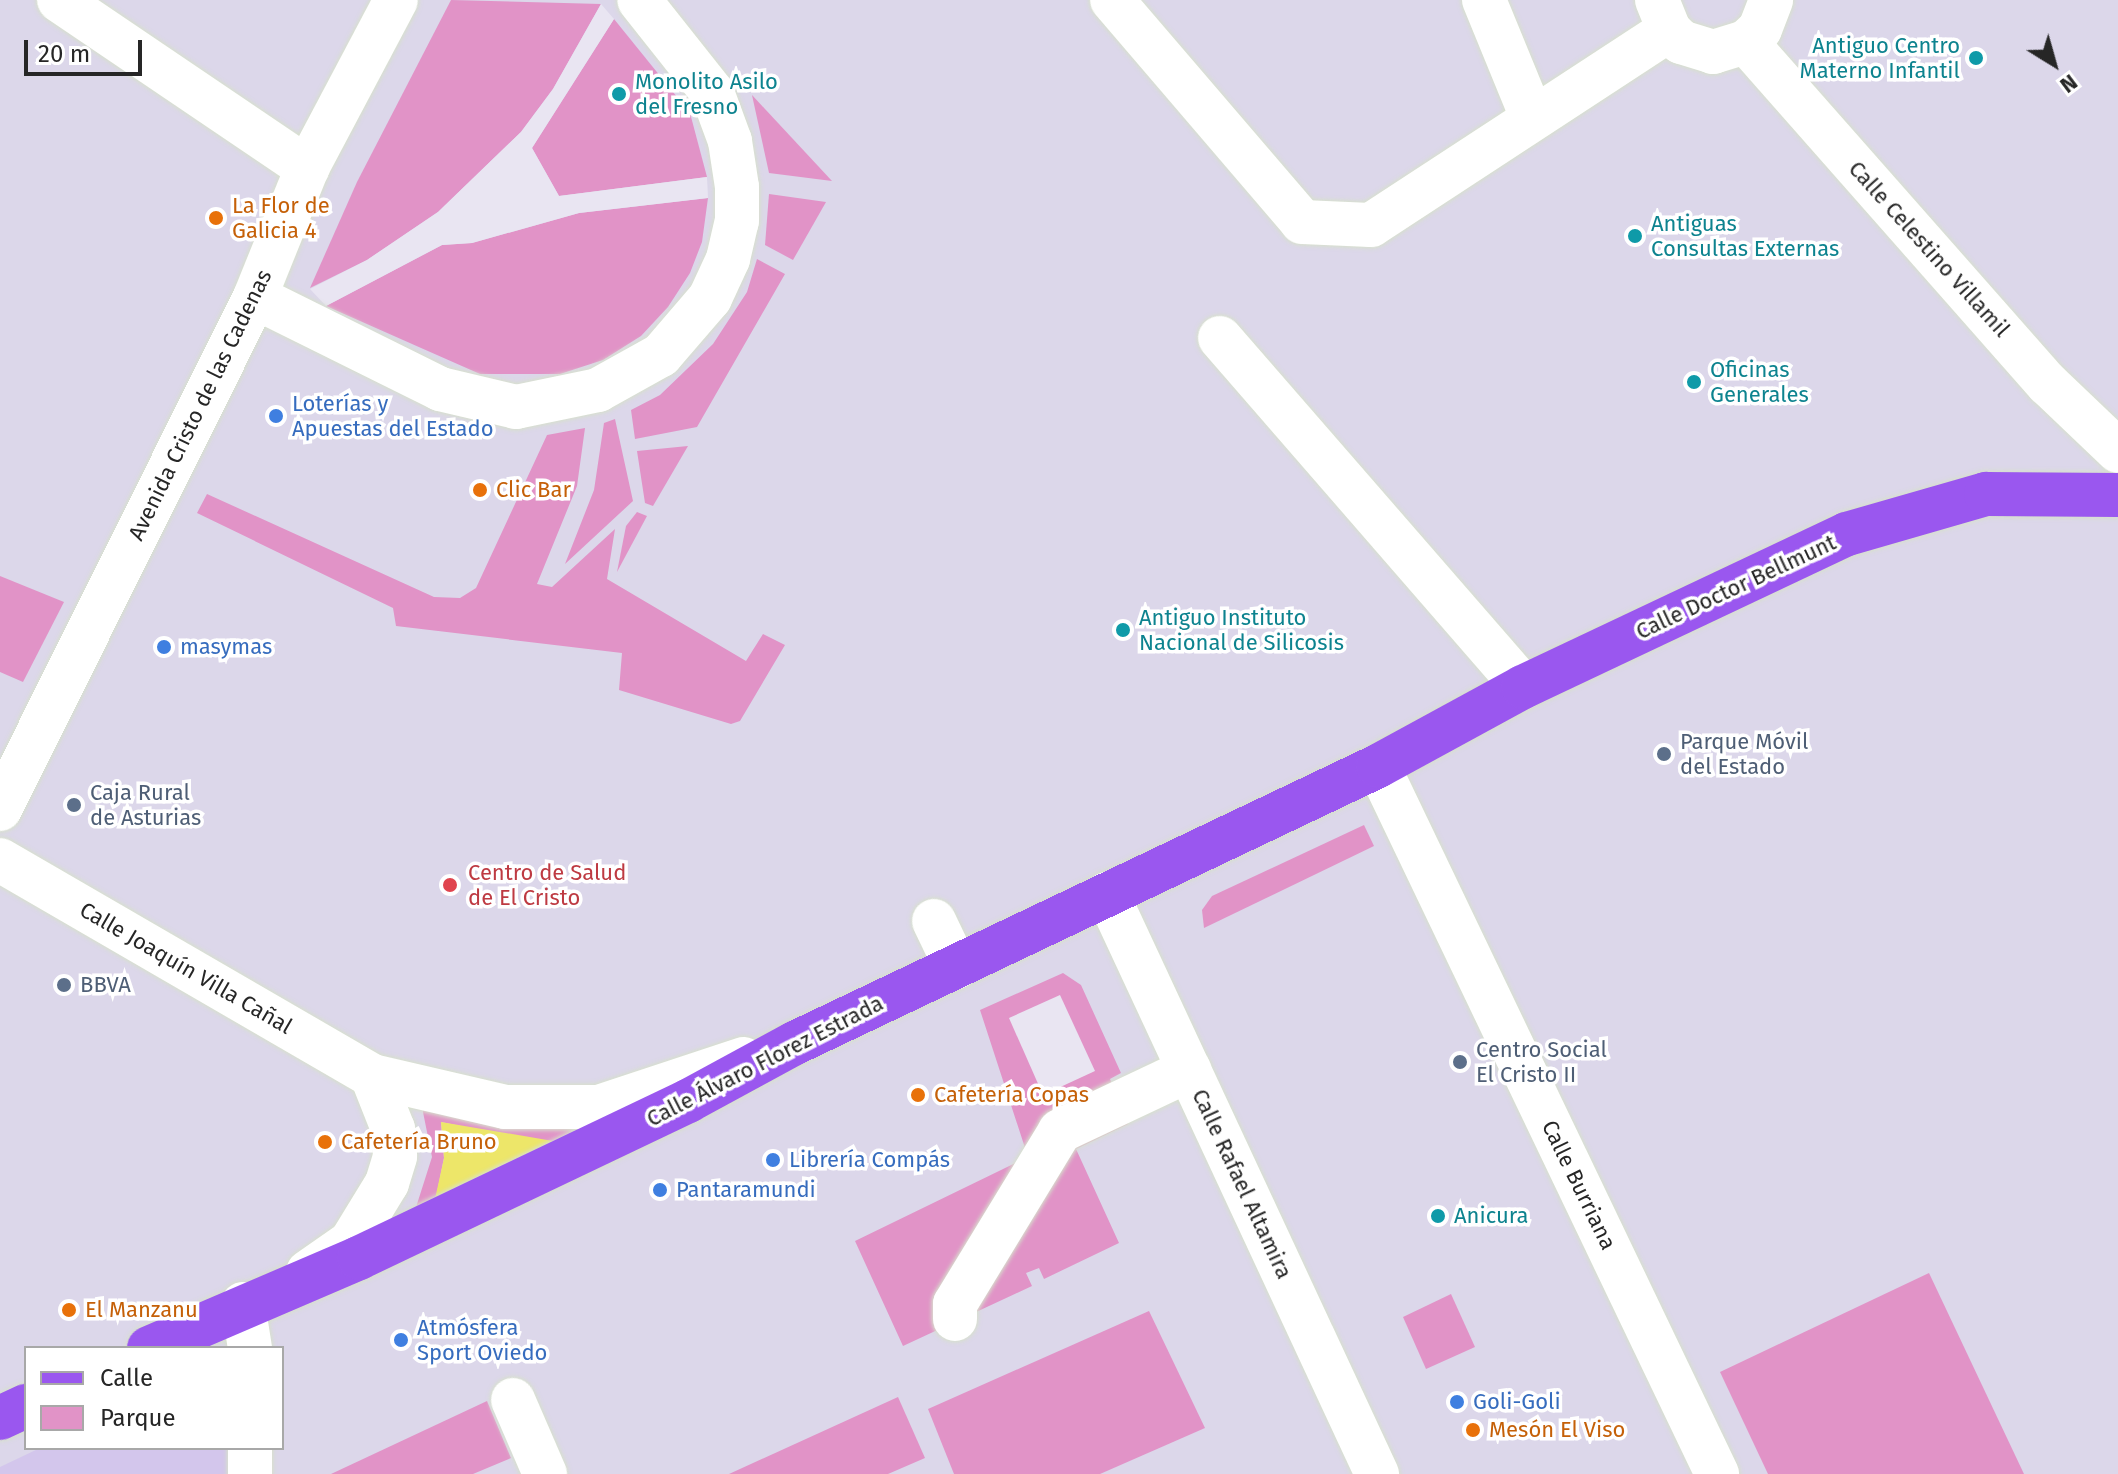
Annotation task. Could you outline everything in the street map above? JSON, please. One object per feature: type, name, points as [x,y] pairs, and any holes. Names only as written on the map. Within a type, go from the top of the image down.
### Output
[{"type":"main road","name":"Calle Doctor Bellmunt","points":[[1378,766],[1523,687],[1847,534],[1986,494],[2118,495]]},
{"type":"main road","name":"Calle Álvaro Florez Estrada","points":[[153,1346],[295,1281],[374,1251],[688,1101],[795,1043],[1378,766]]},
{"type":"main road","points":[[0,1418],[24,1407]]},
{"type":"street","points":[[59,0],[307,168]]},
{"type":"street","name":"Avenida Cristo de las Cadenas","points":[[0,809],[255,297],[307,168],[396,0]]},
{"type":"street","points":[[255,297],[440,389],[477,401],[516,407],[556,402],[630,376],[661,355],[710,298],[728,259],[737,221],[737,187],[730,141],[712,92],[639,0]]},
{"type":"street","points":[[1112,0],[1302,222],[1371,225],[1532,117],[1663,15],[1689,46],[1713,52],[1746,42],[1760,29],[1771,0]]},
{"type":"street","points":[[1484,0],[1532,117]]},
{"type":"street","name":"Calle Celestino Villamil","points":[[1746,42],[2048,384],[2118,451]]},
{"type":"street","points":[[1220,338],[1523,687]]},
{"type":"street","name":"Calle Burriana","points":[[1378,766],[1717,1474]]},
{"type":"street","name":"Calle Joaquín Villa Cañal","points":[[0,860],[372,1076],[505,1107],[599,1107],[795,1043]]},
{"type":"street","name":"Calle Rafael Altamira","points":[[1107,894],[1377,1474]]},
{"type":"street","points":[[934,921],[956,967]]},
{"type":"street","points":[[955,1319],[955,1304],[1060,1131],[1189,1070]]},
{"type":"street","points":[[295,1281],[351,1242],[387,1183],[395,1156],[393,1129],[372,1076]]},
{"type":"street","points":[[243,1304],[250,1346]]},
{"type":"street","points":[[513,1400],[545,1474]]},
{"type":"street","points":[[250,1450],[250,1474]]},
{"type":"shaded area","points":[[601,4],[614,19],[532,148],[559,196],[707,177],[708,198],[579,213],[472,243],[442,245],[326,306],[310,289],[367,260],[438,212],[521,132],[553,89]]},
{"type":"shaded area","points":[[1060,995],[1095,1071],[1043,1095],[1009,1018]]},
{"type":"shaded area","points":[[441,1122],[553,1141],[552,1152],[433,1208],[444,1158]]},
{"type":"shaded area","points":[[36,1450],[237,1450],[236,1474],[0,1474],[0,1467]]},
{"type":"green space","points":[[451,0],[601,4],[553,89],[521,132],[438,212],[367,260],[310,288],[357,182]]},
{"type":"green space","points":[[614,19],[690,113],[707,177],[559,196],[532,148]]},
{"type":"green space","points":[[752,95],[832,181],[769,173]]},
{"type":"green space","points":[[769,194],[826,202],[793,260],[765,245]]},
{"type":"green space","points":[[708,198],[702,242],[690,273],[668,307],[641,336],[603,360],[560,374],[480,374],[326,306],[442,245],[472,243],[579,213]]},
{"type":"green space","points":[[757,259],[785,274],[697,427],[635,439],[631,410],[660,395],[713,344],[747,292]]},
{"type":"green space","points":[[615,419],[633,501],[565,564],[594,490],[604,423]]},
{"type":"green space","points":[[585,428],[577,486],[537,584],[552,587],[615,529],[607,579],[746,661],[763,634],[785,645],[740,721],[731,724],[619,690],[622,653],[396,626],[393,608],[197,513],[207,494],[434,597],[460,598],[476,588],[547,435]]},
{"type":"green space","points":[[688,446],[653,506],[645,503],[637,451]]},
{"type":"green space","points":[[637,512],[647,516],[617,572],[626,526]]},
{"type":"green space","points":[[0,576],[64,602],[23,682],[0,672]]},
{"type":"green space","points":[[1364,825],[1374,846],[1204,928],[1202,910],[1212,896]]},
{"type":"green space","points":[[1063,973],[1081,985],[1121,1073],[1110,1079],[1128,1124],[1076,1149],[1119,1243],[1044,1279],[1039,1268],[1026,1273],[1032,1286],[903,1346],[855,1241],[1028,1157],[980,1010]]},
{"type":"green space","points":[[422,1107],[511,1128],[609,1128],[411,1223],[432,1157]],"holes":[[[441,1122],[518,1138],[434,1207],[444,1158]]]},
{"type":"green space","points":[[1929,1273],[2024,1474],[1768,1474],[1720,1372]]},
{"type":"green space","points":[[1451,1294],[1475,1347],[1426,1369],[1403,1317]]},
{"type":"green space","points":[[1149,1311],[1205,1428],[1100,1474],[954,1474],[928,1409]]},
{"type":"green space","points":[[898,1397],[925,1458],[888,1474],[729,1474]]},
{"type":"green space","points":[[487,1401],[511,1458],[473,1474],[331,1474]]},
{"type":"place","name":"Antiguo Centro Materno Infantil","points":[[1976,58]]},
{"type":"place","name":"Monolito Asilo del Fresno","points":[[619,94]]},
{"type":"place","name":"La Flor de Galicia 4","points":[[216,218]]},
{"type":"place","name":"Antiguas Consultas Externas","points":[[1635,236]]},
{"type":"place","name":"Oficinas Generales","points":[[1694,382]]},
{"type":"place","name":"Loterías y Apuestas del Estado","points":[[276,416]]},
{"type":"place","name":"Clic Bar","points":[[480,490]]},
{"type":"place","name":"Antiguo Instituto Nacional de Silicosis","points":[[1123,630]]},
{"type":"place","name":"masymas","points":[[164,647]]},
{"type":"place","name":"Parque Móvil del Estado","points":[[1664,754]]},
{"type":"place","name":"Caja Rural de Asturias","points":[[74,805]]},
{"type":"place","name":"Centro de Salud de El Cristo","points":[[450,885]]},
{"type":"place","name":"BBVA","points":[[64,985]]},
{"type":"place","name":"Centro Social El Cristo II","points":[[1460,1062]]},
{"type":"place","name":"Cafetería Copas","points":[[918,1095]]},
{"type":"place","name":"Cafetería Bruno","points":[[325,1142]]},
{"type":"place","name":"Librería Compás","points":[[773,1160]]},
{"type":"place","name":"Pantaramundi","points":[[660,1190]]},
{"type":"place","name":"Anicura","points":[[1438,1216]]},
{"type":"place","name":"El Manzanu","points":[[69,1310]]},
{"type":"place","name":"Atmósfera Sport Oviedo","points":[[401,1340]]},
{"type":"place","name":"Goli-Goli","points":[[1457,1402]]},
{"type":"place","name":"Mesón El Viso","points":[[1473,1430]]}]
